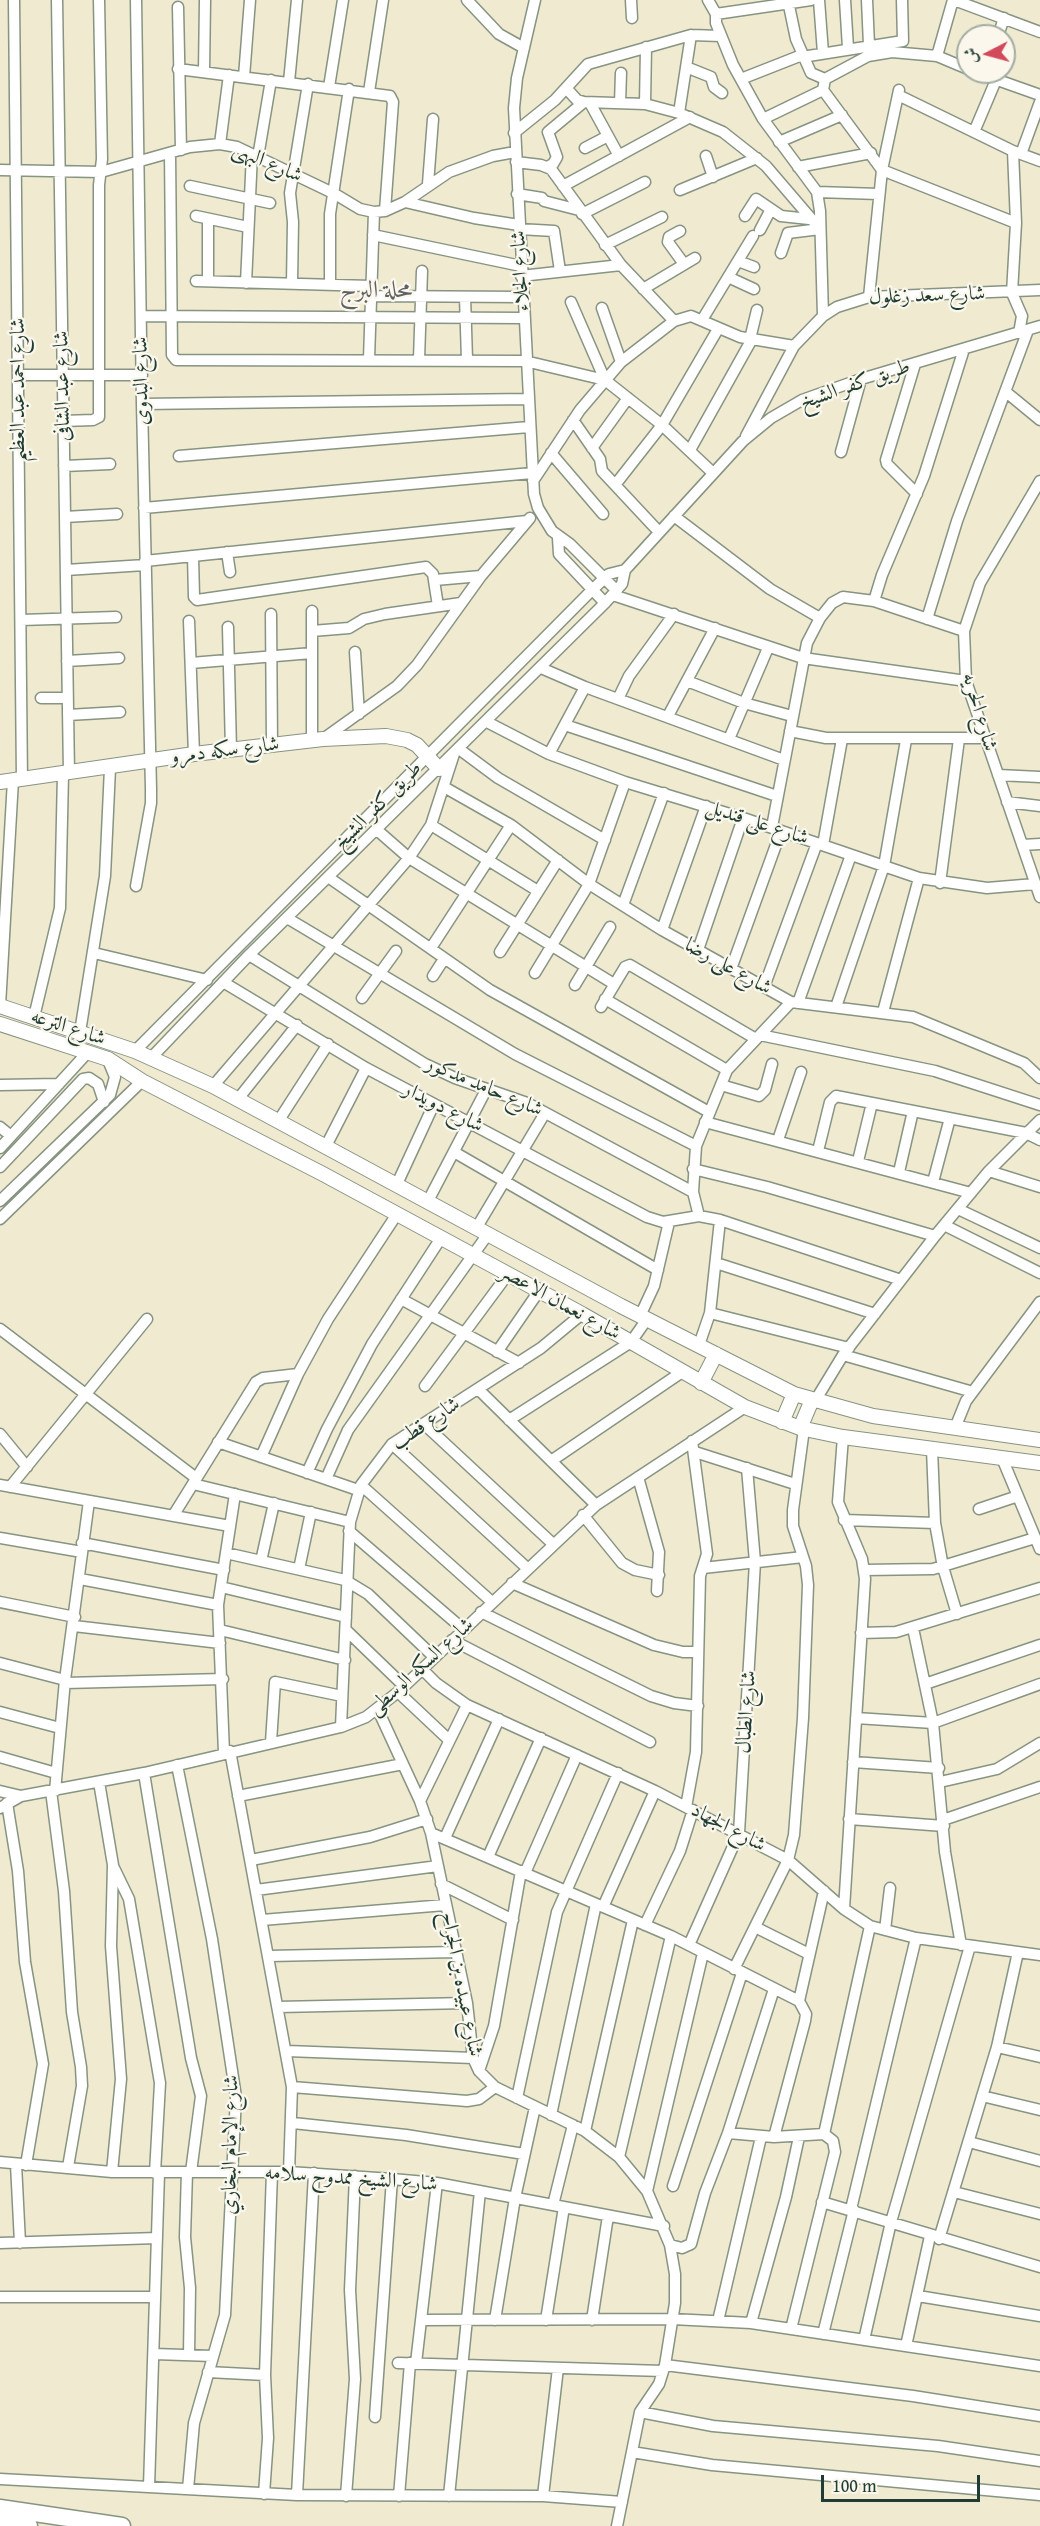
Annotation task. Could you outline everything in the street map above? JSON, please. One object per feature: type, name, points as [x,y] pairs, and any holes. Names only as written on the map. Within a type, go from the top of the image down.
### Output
[{"type":"highway","points":[[0,2508],[122,2526]]},
{"type":"highway","points":[[0,2522],[29,2526]]},
{"type":"main road","name":"شارع سكه دمرو","points":[[12,781],[194,754],[317,740],[387,736],[407,740],[439,768]]},
{"type":"main road","name":"شارع الترعه","points":[[0,1006],[135,1051]]},
{"type":"main road","name":"شارع الترعه","points":[[0,1024],[108,1059]]},
{"type":"main road","name":"شارع نعمان الاعصر","points":[[135,1051],[213,1086],[279,1120],[621,1306],[794,1394],[873,1416],[933,1426],[1038,1436]]},
{"type":"main road","name":"شارع نعمان الاعصر","points":[[108,1059],[142,1081],[323,1174],[582,1314],[745,1407],[782,1422],[843,1437],[1040,1463]]},
{"type":"main road","points":[[323,1174],[331,1148]]},
{"type":"main road","points":[[607,1329],[621,1306]]},
{"type":"main road","points":[[701,1383],[716,1354]]},
{"type":"main road","points":[[782,1422],[794,1394]]},
{"type":"main road","points":[[802,1428],[813,1401]]},
{"type":"main road","points":[[932,1449],[933,1426]]},
{"type":"street","name":"شارع احمد عبد العظيم","points":[[0,1006],[11,860],[12,781],[21,620],[14,0]]},
{"type":"street","name":"شارع عبد الشافى","points":[[34,1017],[60,908],[68,715],[57,0]]},
{"type":"street","points":[[63,421],[93,420],[99,417],[101,172],[99,0]]},
{"type":"street","name":"شارع البدوى","points":[[136,0],[145,563],[151,761],[151,803],[136,886]]},
{"type":"street","points":[[204,72],[205,0]]},
{"type":"street","points":[[244,76],[250,0]]},
{"type":"street","points":[[289,82],[297,0]]},
{"type":"street","points":[[329,87],[343,0]]},
{"type":"street","points":[[369,92],[383,0]]},
{"type":"street","points":[[467,0],[499,34],[524,48]]},
{"type":"street","name":"شارع الجلاء","points":[[535,0],[515,93],[514,133],[532,477],[538,508],[558,538],[570,544],[604,578],[612,597]]},
{"type":"street","points":[[631,0],[632,18]]},
{"type":"street","points":[[708,0],[716,14],[721,36],[763,119],[817,192],[823,316]]},
{"type":"street","points":[[716,14],[810,0]]},
{"type":"street","points":[[819,0],[823,53]]},
{"type":"street","points":[[845,0],[848,48]]},
{"type":"street","points":[[867,0],[869,45]]},
{"type":"street","points":[[741,79],[802,56],[904,40],[902,0]]},
{"type":"street","points":[[937,57],[954,0],[1040,32]]},
{"type":"street","points":[[788,2],[802,56],[811,73],[824,84],[842,115],[872,153],[882,170],[1016,224]]},
{"type":"street","points":[[178,7],[172,355],[178,360],[525,361],[605,380],[662,425],[713,473]]},
{"type":"street","points":[[1002,24],[1004,18]]},
{"type":"street","points":[[514,133],[566,88],[588,64],[692,35],[721,36]]},
{"type":"street","points":[[679,113],[692,35]]},
{"type":"street","points":[[645,105],[646,47]]},
{"type":"street","points":[[763,119],[868,56],[904,51],[937,57],[956,64]]},
{"type":"street","points":[[686,68],[711,77],[714,87],[722,93]]},
{"type":"street","points":[[178,69],[390,96],[393,102],[380,212],[374,235],[369,359]]},
{"type":"street","points":[[620,103],[621,73]]},
{"type":"street","points":[[220,144],[229,75]]},
{"type":"street","points":[[246,283],[248,227],[255,156],[272,80]]},
{"type":"street","points":[[292,283],[293,222],[290,201],[308,84]]},
{"type":"street","points":[[974,132],[994,84]]},
{"type":"street","points":[[1008,84],[1040,95]]},
{"type":"street","points":[[566,88],[577,100],[587,103],[645,105],[679,113],[723,132],[757,158],[791,193],[809,219],[820,229]]},
{"type":"street","points":[[330,285],[329,226],[349,89]]},
{"type":"street","points":[[869,297],[882,170],[898,92],[974,132],[1040,161]]},
{"type":"street","points":[[927,619],[960,510],[1006,392],[1024,331],[1022,316],[1012,293],[1017,152],[1040,102]]},
{"type":"street","points":[[587,103],[622,157]]},
{"type":"street","points":[[547,167],[553,164],[557,157],[548,132],[587,103]]},
{"type":"street","points":[[779,142],[842,115]]},
{"type":"street","points":[[563,186],[622,157],[690,117]]},
{"type":"street","points":[[428,184],[433,119]]},
{"type":"street","points":[[585,148],[608,136]]},
{"type":"street","name":"شارع البهى","points":[[0,170],[101,172],[200,145],[220,144],[237,147],[335,194],[360,209],[380,212]]},
{"type":"street","points":[[798,166],[872,153]]},
{"type":"street","points":[[380,212],[405,202],[428,184],[493,156],[516,157],[547,167],[621,265],[674,321]]},
{"type":"street","points":[[706,156],[713,177]]},
{"type":"street","points":[[680,190],[757,158]]},
{"type":"street","points":[[517,194],[542,198],[544,201],[580,212],[645,182]]},
{"type":"street","points":[[190,186],[270,203]]},
{"type":"street","points":[[817,192],[879,194]]},
{"type":"street","points":[[745,216],[755,199],[771,211],[790,218],[809,219]]},
{"type":"street","points":[[405,202],[474,219],[554,232],[560,272]]},
{"type":"street","points":[[702,321],[771,211]]},
{"type":"street","points":[[196,216],[248,227]]},
{"type":"street","points":[[605,245],[662,217]]},
{"type":"street","points":[[208,219],[208,281]]},
{"type":"street","points":[[781,253],[788,233],[820,229]]},
{"type":"street","points":[[680,231],[668,240],[684,264]]},
{"type":"street","points":[[374,235],[521,271],[560,272],[621,265]]},
{"type":"street","points":[[643,289],[695,258]]},
{"type":"street","points":[[738,261],[754,267]]},
{"type":"street","points":[[419,359],[423,271]]},
{"type":"street","points":[[728,277],[754,289]]},
{"type":"street","points":[[196,281],[330,285],[421,297],[522,297]]},
{"type":"street","name":"شارع سعد زغلول","points":[[743,441],[794,346],[823,316],[845,303],[869,297],[1012,293],[1040,290]]},
{"type":"street","points":[[465,297],[467,360]]},
{"type":"street","points":[[571,302],[605,380]]},
{"type":"street","points":[[602,308],[621,362]]},
{"type":"street","points":[[690,450],[751,339],[757,310]]},
{"type":"street","points":[[141,316],[524,318]]},
{"type":"street","points":[[144,508],[532,477],[573,420],[621,362],[674,321],[690,316],[718,329],[751,339],[794,346]]},
{"type":"street","name":"طريق كفر الشيخ","points":[[151,1058],[249,955],[488,722],[612,597],[625,570],[743,441],[771,418],[802,400],[861,378],[1040,326]]},
{"type":"street","points":[[615,485],[662,425],[718,329]]},
{"type":"street","points":[[874,601],[882,575],[917,494],[964,349]]},
{"type":"street","points":[[915,364],[886,460],[917,494]]},
{"type":"street","points":[[19,375],[142,375]]},
{"type":"street","points":[[841,452],[861,378]]},
{"type":"street","points":[[1006,392],[1040,420]]},
{"type":"street","points":[[592,448],[628,398]]},
{"type":"street","points":[[142,404],[527,399]]},
{"type":"street","points":[[573,420],[600,459],[602,471],[659,532]]},
{"type":"street","points":[[179,456],[529,427]]},
{"type":"street","points":[[550,453],[603,514]]},
{"type":"street","points":[[638,456],[647,464]]},
{"type":"street","points":[[64,466],[110,464]]},
{"type":"street","name":"شارع الحريه","points":[[1040,481],[1037,493],[980,583],[964,631],[966,681],[1022,845],[1035,870],[1035,884],[1040,897]]},
{"type":"street","points":[[312,611],[317,740],[359,714],[397,686],[417,665],[481,576],[538,508]]},
{"type":"street","points":[[65,517],[117,514]]},
{"type":"street","points":[[674,516],[770,589],[820,618]]},
{"type":"street","points":[[66,570],[527,521]]},
{"type":"street","name":"شارع الجلاء","points":[[558,538],[558,554],[592,590],[612,597]]},
{"type":"street","points":[[227,552],[230,572]]},
{"type":"street","points":[[194,556],[194,597],[197,600],[426,567],[431,569],[435,580],[438,606]]},
{"type":"street","name":"طريق كفر الشيخ","points":[[135,1051],[604,578],[614,572],[625,570]]},
{"type":"street","points":[[435,580],[481,576]]},
{"type":"street","points":[[612,597],[715,628],[768,648],[803,658],[966,681]]},
{"type":"street","points":[[731,969],[776,829],[777,796],[803,658],[820,618],[832,603],[843,597],[874,601],[964,631]]},
{"type":"street","points":[[312,631],[349,628],[364,619],[385,614],[461,603]]},
{"type":"street","points":[[271,614],[272,745]]},
{"type":"street","points":[[618,699],[629,676],[674,615]]},
{"type":"street","points":[[21,620],[116,617]]},
{"type":"street","points":[[189,621],[194,754]]},
{"type":"street","points":[[228,627],[231,750]]},
{"type":"street","points":[[668,716],[715,628]]},
{"type":"street","points":[[729,739],[768,648]]},
{"type":"street","points":[[355,652],[359,714]]},
{"type":"street","points":[[191,663],[312,653]]},
{"type":"street","points":[[67,661],[119,658]]},
{"type":"street","points":[[541,668],[585,687],[784,760]]},
{"type":"street","points":[[687,681],[744,703],[792,716]]},
{"type":"street","points":[[501,684],[513,697]]},
{"type":"street","points":[[549,754],[585,687]]},
{"type":"street","points":[[41,698],[67,698]]},
{"type":"street","points":[[68,715],[120,712]]},
{"type":"street","name":"شارع على قنديل","points":[[488,722],[549,754],[625,782],[743,818],[919,878],[940,883],[987,888],[1035,884]]},
{"type":"street","points":[[565,725],[777,796]]},
{"type":"street","points":[[790,731],[817,737],[842,739],[985,738]]},
{"type":"street","points":[[764,987],[820,844],[842,739]]},
{"type":"street","points":[[940,883],[959,739]]},
{"type":"street","points":[[836,1007],[884,866],[906,740]]},
{"type":"street","points":[[213,1086],[409,858],[431,825],[456,751],[605,840]]},
{"type":"street","points":[[80,1032],[105,876],[110,768]]},
{"type":"street","points":[[998,775],[1040,777]]},
{"type":"street","points":[[535,973],[589,884],[625,782]]},
{"type":"street","name":"شارع على رضا","points":[[444,787],[511,825],[589,884],[662,930],[795,1003],[913,1017],[1014,1058],[1024,1063],[1040,1078]]},
{"type":"street","points":[[623,905],[663,793]]},
{"type":"street","points":[[1007,802],[1040,806]]},
{"type":"street","points":[[662,930],[706,806]]},
{"type":"street","points":[[698,950],[743,818]]},
{"type":"street","points":[[431,825],[538,891]]},
{"type":"street","points":[[430,948],[511,825]]},
{"type":"street","points":[[377,830],[409,858],[614,984]]},
{"type":"street","points":[[1022,845],[1040,844]]},
{"type":"street","points":[[699,1216],[693,1192],[696,1146],[720,1085],[727,1070],[795,1003],[851,855]]},
{"type":"street","points":[[500,952],[558,860]]},
{"type":"street","points":[[328,877],[490,990],[707,1117],[778,1140],[971,1192]]},
{"type":"street","points":[[883,1012],[919,878]]},
{"type":"street","points":[[287,918],[332,947],[515,1054],[696,1146]]},
{"type":"street","points":[[575,985],[610,927]]},
{"type":"street","points":[[362,998],[396,951]]},
{"type":"street","points":[[94,953],[207,980]]},
{"type":"street","name":"شارع حامد مدكور","points":[[249,955],[425,1064],[486,1090],[507,1095],[545,1113],[693,1192]]},
{"type":"street","points":[[433,976],[444,959]]},
{"type":"street","points":[[727,1070],[603,1003],[625,967],[630,965],[758,1037],[934,1071],[1040,1105]]},
{"type":"street","name":"شارع دويدار","points":[[223,982],[366,1068],[470,1121],[647,1217],[669,1222]]},
{"type":"street","points":[[238,1099],[297,1025]]},
{"type":"street","points":[[279,1120],[328,1044]]},
{"type":"street","points":[[0,1148],[88,1052]]},
{"type":"street","points":[[0,1201],[110,1095],[115,1077],[108,1059]]},
{"type":"street","points":[[720,1085],[759,1096],[765,1090],[772,1064]]},
{"type":"street","points":[[331,1148],[366,1068]]},
{"type":"street","points":[[778,1140],[801,1071]]},
{"type":"street","points":[[0,1167],[82,1079],[89,1078],[98,1084],[104,1102]]},
{"type":"street","points":[[0,1220],[142,1081]]},
{"type":"street","points":[[0,1085],[58,1084]]},
{"type":"street","points":[[428,1201],[486,1090]]},
{"type":"street","points":[[818,1151],[832,1098],[836,1096],[1026,1133],[1040,1140]]},
{"type":"street","points":[[858,1161],[872,1103]]},
{"type":"street","points":[[397,1184],[434,1104]]},
{"type":"street","points":[[899,1172],[913,1111]]},
{"type":"street","points":[[326,1479],[348,1430],[473,1255],[505,1184],[545,1113]]},
{"type":"street","points":[[933,1182],[950,1118]]},
{"type":"street","points":[[813,1401],[846,1352],[935,1236],[989,1171],[1040,1120]]},
{"type":"street","points":[[0,1127],[10,1136]]},
{"type":"street","points":[[454,1152],[505,1184],[658,1270]]},
{"type":"street","points":[[693,1169],[767,1187],[935,1236]]},
{"type":"street","points":[[989,1171],[1040,1187]]},
{"type":"street","points":[[958,1209],[1040,1248]]},
{"type":"street","points":[[261,1457],[298,1374],[333,1310],[397,1214]]},
{"type":"street","points":[[509,1420],[631,1342],[644,1317],[669,1222],[699,1216],[720,1221],[901,1280]]},
{"type":"street","points":[[699,1345],[710,1313],[720,1221]]},
{"type":"street","points":[[944,1225],[1040,1273]]},
{"type":"street","points":[[307,1473],[348,1386],[441,1238]]},
{"type":"street","points":[[716,1263],[875,1314]]},
{"type":"street","points":[[425,1386],[508,1274]]},
{"type":"street","points":[[497,1352],[539,1291]]},
{"type":"street","points":[[401,1299],[519,1363]]},
{"type":"street","points":[[955,1428],[973,1392],[1040,1302]]},
{"type":"street","points":[[710,1313],[973,1392]]},
{"type":"street","name":"شارع قطب","points":[[340,1727],[345,1660],[345,1580],[349,1526],[359,1487],[392,1444],[519,1363],[582,1314]]},
{"type":"street","points":[[5,1486],[27,1467],[147,1319]]},
{"type":"street","points":[[0,1329],[194,1481],[235,1494],[311,1512],[349,1526],[464,1629]]},
{"type":"street","points":[[551,1461],[682,1372]]},
{"type":"street","points":[[173,1516],[256,1382],[263,1378],[298,1374]]},
{"type":"street","points":[[478,1389],[596,1504]]},
{"type":"street","name":"شارع السكه الوسطى","points":[[4,1805],[21,1796],[144,1773],[340,1727],[378,1710],[596,1504],[638,1477],[693,1447],[745,1407]]},
{"type":"street","points":[[424,1424],[552,1544]]},
{"type":"street","points":[[673,2186],[738,1971],[755,1927],[788,1860],[794,1835],[808,1585],[803,1557],[793,1526],[795,1484],[802,1428]]},
{"type":"street","points":[[0,1434],[27,1467]]},
{"type":"street","points":[[843,1437],[838,1502],[864,1570],[843,1909]]},
{"type":"street","points":[[218,1442],[307,1473],[359,1487],[492,1602]]},
{"type":"street","points":[[392,1444],[527,1568]]},
{"type":"street","points":[[645,1925],[680,1851],[690,1808],[696,1752],[699,1576],[707,1554],[693,1447],[795,1484]]},
{"type":"street","points":[[932,1449],[935,1523],[943,1567],[957,1614]]},
{"type":"street","points":[[1002,1458],[1040,1549]]},
{"type":"street","name":"شارع الطبال","points":[[689,1945],[739,1833],[755,1562],[747,1468]]},
{"type":"street","points":[[638,1477],[660,1552],[657,1591]]},
{"type":"street","points":[[5,1486],[230,1526]]},
{"type":"street","points":[[235,1494],[218,1605],[227,1752],[238,1796],[287,2051],[292,2087],[293,2122],[289,2172]]},
{"type":"street","points":[[979,1509],[1018,1496]]},
{"type":"street","points":[[68,2168],[82,2086],[72,2012],[64,1891],[53,1791],[89,1501]]},
{"type":"street","points":[[261,1561],[274,1503]]},
{"type":"street","points":[[299,1569],[311,1512]]},
{"type":"street","points":[[583,1515],[622,1563],[635,1570],[659,1575]]},
{"type":"street","points":[[844,1520],[935,1523]]},
{"type":"street","points":[[0,1538],[82,1547],[224,1570]]},
{"type":"street","points":[[864,1570],[922,1570],[943,1567],[1035,1538]]},
{"type":"street","points":[[226,1553],[345,1580],[368,1594],[434,1657]]},
{"type":"street","points":[[703,1568],[803,1557]]},
{"type":"street","points":[[80,1579],[218,1605]]},
{"type":"street","points":[[512,1583],[654,1645],[683,1652],[698,1652]]},
{"type":"street","points":[[221,1587],[346,1617]]},
{"type":"street","points":[[861,1633],[887,1633],[913,1628],[1040,1588]]},
{"type":"street","points":[[0,1602],[75,1622],[220,1643]]},
{"type":"street","points":[[481,1612],[651,1696],[674,1704],[698,1706]]},
{"type":"street","points":[[864,2340],[891,2223],[965,1946],[952,1899],[933,1723],[913,1628]]},
{"type":"street","points":[[220,1630],[345,1660]]},
{"type":"street","points":[[346,1630],[449,1740]]},
{"type":"street","points":[[452,1640],[650,1742]]},
{"type":"street","points":[[925,1684],[1040,1645]]},
{"type":"street","points":[[0,1663],[65,1681],[223,1679]]},
{"type":"street","name":"شارع الجهاد","points":[[422,1669],[436,1683],[467,1705],[618,1773],[788,1860],[843,1909],[870,1926],[916,1938],[1040,1955]]},
{"type":"street","points":[[271,1742],[275,1682],[342,1696]]},
{"type":"street","points":[[856,1718],[933,1723],[1040,1684]]},
{"type":"street","points":[[420,1801],[467,1705]]},
{"type":"street","name":"شارع عبيده بن الجراح","points":[[378,1710],[420,1801],[431,1833],[467,2003],[473,2058],[479,2071],[495,2087],[585,2131],[619,2157],[647,2191],[670,2246],[675,2274],[672,2319],[664,2368],[659,2384],[640,2412],[617,2526]]},
{"type":"street","points":[[0,1712],[60,1728]]},
{"type":"street","points":[[444,1838],[499,1719]]},
{"type":"street","points":[[488,1857],[541,1738]]},
{"type":"street","points":[[940,1782],[997,1768],[1040,1743]]},
{"type":"street","points":[[479,2071],[494,2026],[523,1872],[577,1755]]},
{"type":"street","points":[[0,1757],[56,1773]]},
{"type":"street","points":[[853,1762],[939,1768]]},
{"type":"street","points":[[238,1796],[403,1764]]},
{"type":"street","name":"شارع الإمام البخاري","points":[[177,1765],[212,1939],[235,2079],[236,2115],[231,2172],[225,2315],[194,2423],[188,2489]]},
{"type":"street","points":[[144,1773],[191,2058],[201,2096],[189,2172],[185,2237],[190,2288],[189,2355]]},
{"type":"street","points":[[517,2098],[551,1934],[565,1890],[618,1773]]},
{"type":"street","points":[[99,1782],[113,1865],[111,1938],[121,2079],[112,2172]]},
{"type":"street","points":[[849,1819],[944,1823],[1040,1788]]},
{"type":"street","points":[[0,1791],[21,1796]]},
{"type":"street","points":[[551,2115],[600,1905],[655,1791]]},
{"type":"street","points":[[4,1805],[18,1871],[25,1962],[43,2064],[21,2164],[20,2243]]},
{"type":"street","points":[[250,1860],[370,1837],[427,1819]]},
{"type":"street","points":[[431,1833],[670,1936],[799,2001],[806,2014],[805,2021],[774,2137]]},
{"type":"street","points":[[113,1865],[129,1899],[160,2083],[149,2487]]},
{"type":"street","points":[[256,1890],[438,1866]]},
{"type":"street","points":[[441,1884],[513,1920]]},
{"type":"street","points":[[885,1930],[890,1888]]},
{"type":"street","points":[[799,2001],[824,1890]]},
{"type":"street","points":[[262,1920],[445,1905]]},
{"type":"street","points":[[585,2131],[633,1920]]},
{"type":"street","points":[[824,2134],[870,1926]]},
{"type":"street","points":[[755,1927],[809,1954]]},
{"type":"street","points":[[619,2157],[670,1936]]},
{"type":"street","points":[[823,2334],[916,1938]]},
{"type":"street","points":[[269,1956],[456,1952]]},
{"type":"street","points":[[906,2346],[935,2237],[954,2192],[997,2047],[1018,1952]]},
{"type":"street","points":[[647,2191],[704,1953]]},
{"type":"street","points":[[670,2246],[682,2248],[691,2244],[705,2193],[728,2133],[774,1989]]},
{"type":"street","points":[[278,2007],[467,2003]]},
{"type":"street","points":[[997,2047],[1040,2056]]},
{"type":"street","points":[[287,2051],[473,2058]]},
{"type":"street","points":[[292,2087],[467,2101],[479,2099],[495,2087]]},
{"type":"street","points":[[982,2096],[1040,2110]]},
{"type":"street","points":[[495,2320],[515,2198],[535,2107]]},
{"type":"street","points":[[293,2122],[406,2135],[524,2154]]},
{"type":"street","points":[[546,2320],[559,2206],[573,2125]]},
{"type":"street","points":[[728,2133],[761,2137],[799,2137],[824,2134],[833,2140],[835,2152],[791,2329]]},
{"type":"street","points":[[718,2320],[761,2137]]},
{"type":"street","points":[[751,2323],[775,2239],[799,2137]]},
{"type":"street","points":[[969,2142],[1040,2161]]},
{"type":"street","name":"شارع الشيخ ممدوح سلامه","points":[[0,2162],[112,2172],[289,2172],[436,2183],[663,2226]]},
{"type":"street","points":[[264,2493],[268,2438],[265,2375],[272,2172]]},
{"type":"street","points":[[297,2495],[314,2173]]},
{"type":"street","points":[[345,2496],[356,2379],[350,2290],[355,2176]]},
{"type":"street","points":[[375,2417],[392,2179]]},
{"type":"street","points":[[399,2496],[436,2183]]},
{"type":"street","points":[[449,2496],[480,2191]]},
{"type":"street","points":[[954,2192],[1040,2214]]},
{"type":"street","points":[[822,2202],[852,2209],[935,2237],[1040,2267]]},
{"type":"street","points":[[592,2320],[608,2216]]},
{"type":"street","points":[[0,2243],[157,2238]]},
{"type":"street","points":[[918,2296],[1040,2316]]},
{"type":"street","points":[[0,2297],[155,2297]]},
{"type":"street","points":[[421,2320],[718,2320],[1040,2366]]},
{"type":"street","points":[[154,2354],[213,2356]]},
{"type":"street","points":[[399,2362],[558,2368],[664,2368],[913,2396],[1040,2416]]},
{"type":"street","points":[[543,2496],[558,2368]]},
{"type":"street","points":[[208,2372],[265,2375]]},
{"type":"street","points":[[640,2412],[722,2427],[938,2446],[1040,2461]]},
{"type":"street","points":[[632,2452],[712,2464],[1040,2495]]},
{"type":"street","points":[[0,2479],[297,2495],[543,2496],[622,2502]]},
{"type":"district","name":"محلة البرج","points":[[376,291]]}]
